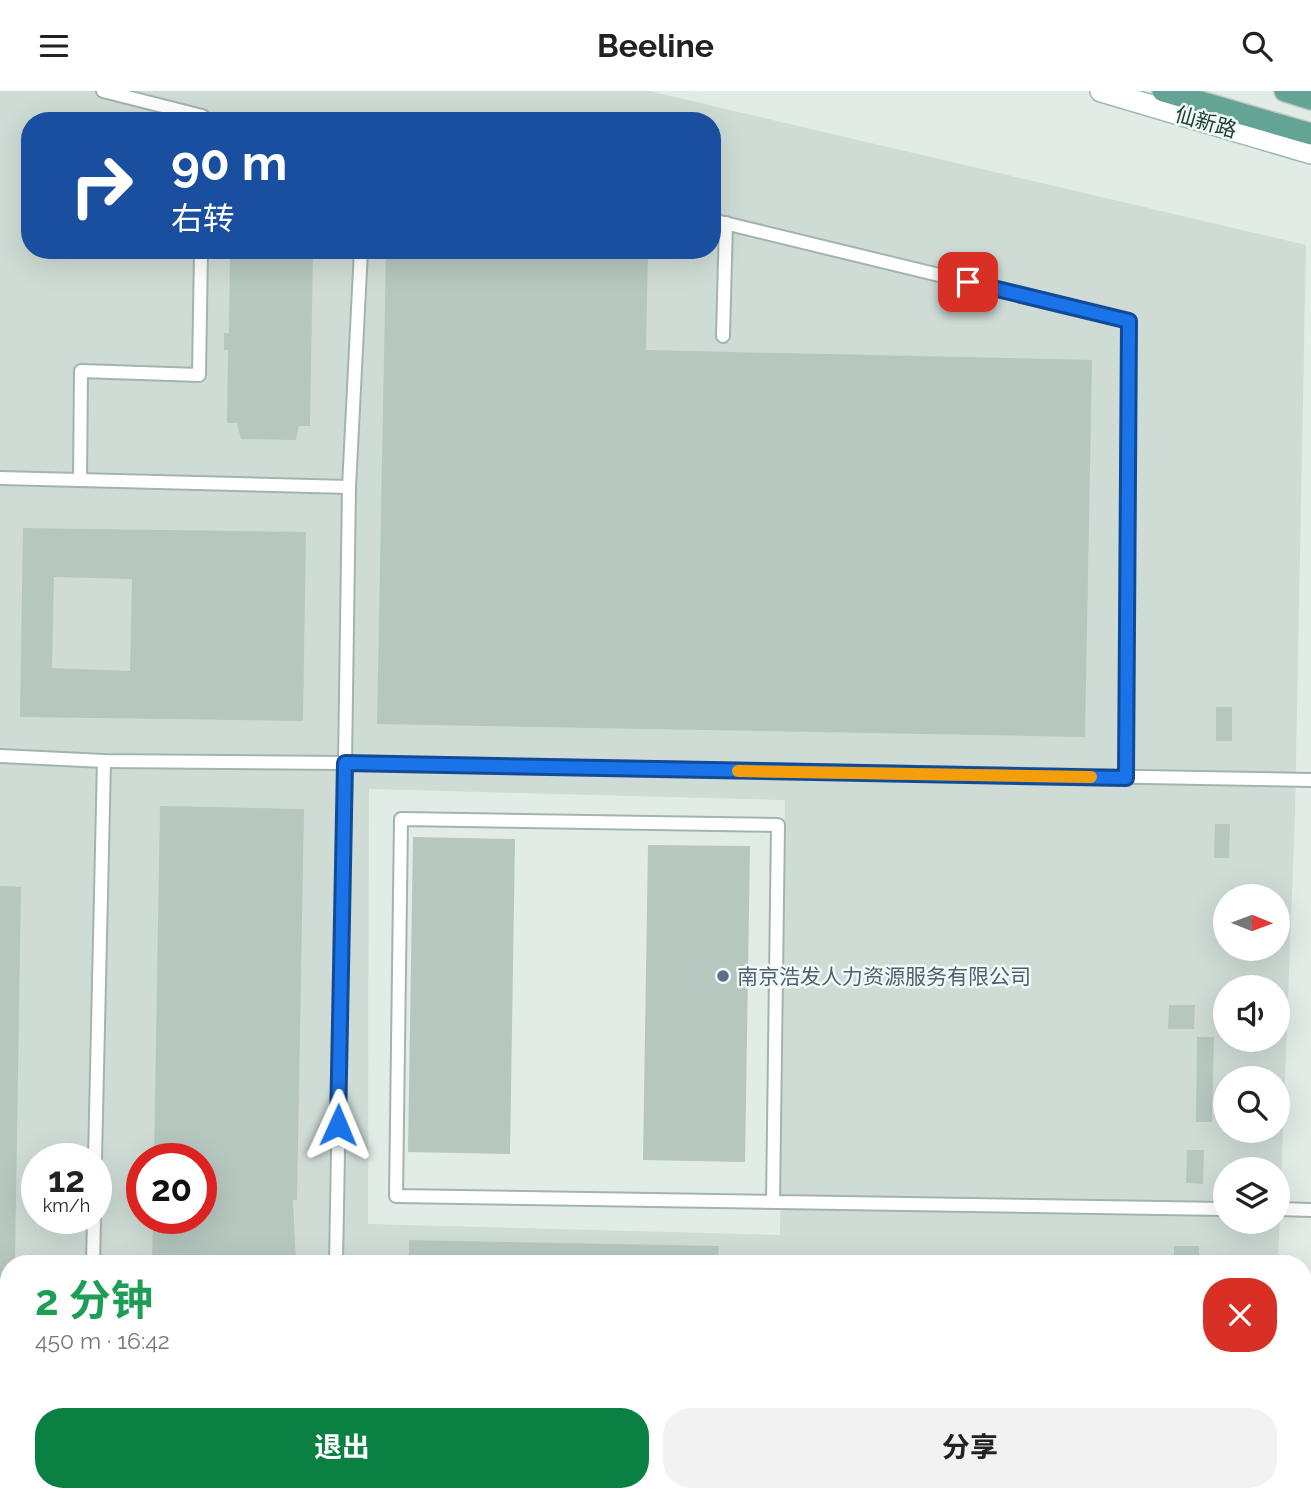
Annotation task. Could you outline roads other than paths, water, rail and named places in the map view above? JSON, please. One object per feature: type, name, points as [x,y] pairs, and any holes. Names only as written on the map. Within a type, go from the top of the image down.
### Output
[{"type":"main road","name":"仙新路","points":[[1101,91],[1311,153]]},
{"type":"main road","points":[[1163,91],[1311,134]]},
{"type":"main road","points":[[1285,91],[1311,99]]},
{"type":"lane","points":[[103,91],[190,112]]},
{"type":"lane","points":[[721,222],[1129,321],[1126,778]]},
{"type":"lane","points":[[723,335],[726,223]]},
{"type":"lane","points":[[80,480],[81,371],[199,375],[201,259]]},
{"type":"lane","points":[[336,1255],[349,487],[361,259]]},
{"type":"lane","points":[[0,478],[349,487]]},
{"type":"lane","points":[[0,756],[104,761],[1311,780]]},
{"type":"lane","points":[[95,1143],[104,761]]},
{"type":"lane","points":[[773,1202],[778,825],[401,819],[396,1196],[773,1202],[1213,1209]]},
{"type":"lane","points":[[1290,1209],[1311,1210]]},
{"type":"lane","points":[[93,1255],[94,1234]]},
{"type":"place","name":"南京浩发人力资源服务有限公司","points":[[723,976]]}]
